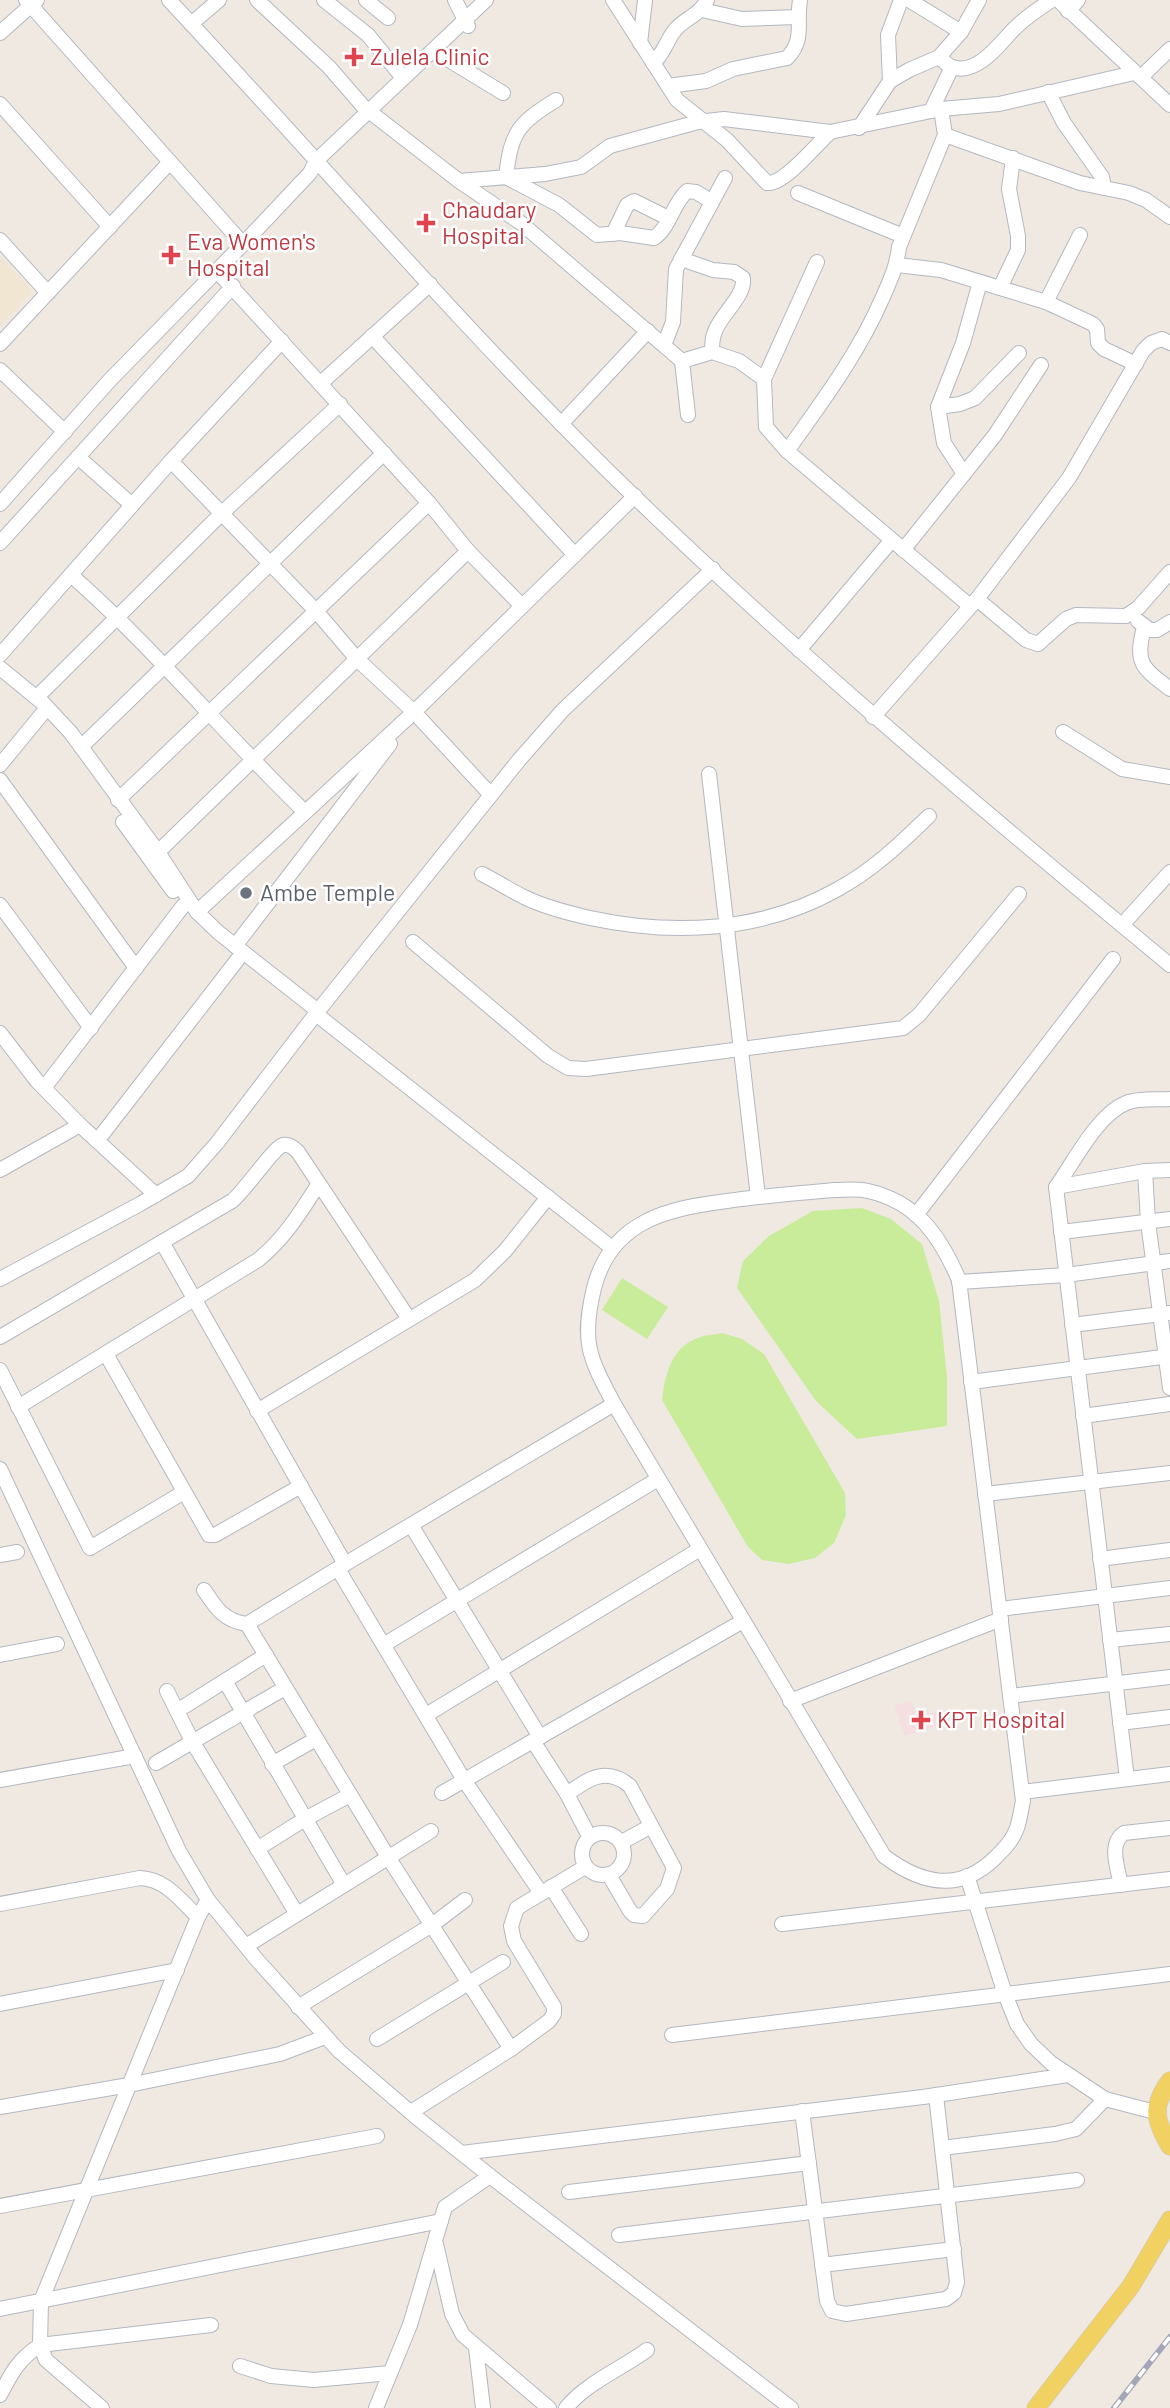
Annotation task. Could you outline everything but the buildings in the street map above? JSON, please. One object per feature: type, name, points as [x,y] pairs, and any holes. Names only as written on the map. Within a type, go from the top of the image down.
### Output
[{"type":"main road","points":[[1170,2081],[1155,2112],[1161,2131],[1170,2146]]},
{"type":"main road","points":[[1035,2408],[1131,2286],[1170,2220]]},
{"type":"street","points":[[169,0],[315,166],[561,424],[635,496],[873,717],[1170,965]]},
{"type":"street","points":[[191,24],[219,0]]},
{"type":"street","points":[[257,0],[329,67],[371,114],[529,230],[682,360],[688,415]]},
{"type":"street","points":[[324,0],[368,35],[403,78]]},
{"type":"street","points":[[366,0],[388,18]]},
{"type":"street","points":[[455,0],[467,23]]},
{"type":"street","points":[[0,504],[109,381],[315,166],[439,54],[486,0]]},
{"type":"street","points":[[371,114],[403,78],[496,0]]},
{"type":"street","points":[[613,0],[677,100],[727,140],[761,178],[773,184],[783,178],[830,132]]},
{"type":"street","points":[[640,43],[645,0]]},
{"type":"street","points":[[668,86],[706,80],[733,69],[787,58],[798,43],[797,17],[800,0]]},
{"type":"street","points":[[890,82],[888,35],[901,0]]},
{"type":"street","points":[[909,0],[961,32]]},
{"type":"street","points":[[859,128],[890,82],[939,57],[961,32],[979,0]]},
{"type":"street","points":[[939,57],[952,67],[967,66],[991,55],[1013,29],[1052,0]]},
{"type":"street","points":[[0,33],[31,2],[243,244]]},
{"type":"street","points":[[1068,4],[1170,104]]},
{"type":"street","points":[[653,63],[664,51],[673,32],[704,5],[727,18],[797,17]]},
{"type":"street","points":[[459,181],[545,174],[580,167],[610,146],[705,121],[724,119],[830,132],[936,110],[999,104],[1138,75],[1170,49]]},
{"type":"street","points":[[439,54],[503,93]]},
{"type":"street","points":[[787,451],[839,378],[869,329],[897,265],[903,236],[945,135],[936,110],[952,67]]},
{"type":"street","points":[[1048,92],[1064,122],[1102,177],[1104,188]]},
{"type":"street","points":[[506,177],[509,147],[515,134],[538,111],[556,100]]},
{"type":"street","points":[[0,104],[110,227]]},
{"type":"street","points":[[945,135],[1080,183],[1129,193],[1146,200],[1170,217]]},
{"type":"street","points":[[1000,288],[1018,250],[1009,189],[1013,158]]},
{"type":"street","points":[[0,344],[170,162]]},
{"type":"street","points":[[506,177],[559,205],[597,235],[654,238],[661,233],[687,191],[696,192],[711,201]]},
{"type":"street","points":[[664,345],[673,322],[676,269],[725,178]]},
{"type":"street","points":[[798,193],[903,236]]},
{"type":"street","points":[[613,234],[627,205],[634,201],[668,218]]},
{"type":"street","points":[[1046,302],[1080,235]]},
{"type":"street","points":[[0,240],[48,293]]},
{"type":"street","points":[[681,259],[713,270],[734,272],[743,278],[740,292],[713,335],[712,352]]},
{"type":"street","points":[[817,262],[764,379],[766,427],[787,451],[891,541],[1026,640],[1038,644],[1066,619],[1076,615],[1126,616],[1138,608],[1170,572]]},
{"type":"street","points":[[897,265],[941,270],[1046,302],[1093,324],[1097,329],[1098,343],[1104,349],[1136,364]]},
{"type":"street","points":[[217,271],[429,503],[468,551],[522,606]]},
{"type":"street","points":[[964,474],[944,443],[938,407],[963,343],[980,282]]},
{"type":"street","points":[[320,383],[430,284]]},
{"type":"street","points":[[0,543],[233,286]]},
{"type":"street","points":[[561,424],[648,331]]},
{"type":"street","points":[[372,336],[575,555]]},
{"type":"street","points":[[873,717],[974,603],[1069,478],[1143,351],[1161,339],[1170,343]]},
{"type":"street","points":[[0,654],[170,461],[282,341]]},
{"type":"street","points":[[682,360],[712,352],[739,361],[764,379]]},
{"type":"street","points":[[938,407],[960,404],[975,398],[1019,353]]},
{"type":"street","points":[[903,550],[995,435],[1041,365]]},
{"type":"street","points":[[0,370],[65,432]]},
{"type":"street","points":[[37,697],[221,514],[340,404]]},
{"type":"street","points":[[81,747],[384,453]]},
{"type":"street","points":[[78,457],[132,505]]},
{"type":"street","points":[[170,461],[316,611],[357,659],[414,712],[491,796]]},
{"type":"street","points":[[44,1088],[136,968],[190,909],[305,813],[414,712],[635,496]]},
{"type":"street","points":[[118,800],[429,503]]},
{"type":"street","points":[[799,650],[891,541]]},
{"type":"street","points":[[158,852],[468,551]]},
{"type":"street","points":[[0,1279],[188,1176],[217,1143],[316,1014],[491,796],[563,710],[713,569]]},
{"type":"street","points":[[71,575],[118,617],[252,761],[305,813]]},
{"type":"street","points":[[1129,614],[1150,630],[1157,630],[1170,622]]},
{"type":"street","points":[[1144,627],[1139,659],[1152,676],[1170,690]]},
{"type":"street","points":[[0,668],[37,697],[71,733],[158,852],[190,909]]},
{"type":"street","points":[[0,679],[42,714],[63,737],[213,939],[237,953],[316,1014],[612,1248]]},
{"type":"street","points":[[97,1141],[414,712]]},
{"type":"street","points":[[0,765],[42,714]]},
{"type":"street","points":[[1063,732],[1122,769],[1170,777]]},
{"type":"street","points":[[709,774],[758,1197]]},
{"type":"street","points":[[0,780],[136,968]]},
{"type":"street","points":[[482,874],[526,898],[574,914],[610,922],[679,929],[727,927],[780,915],[838,889],[886,857],[929,816]]},
{"type":"street","points":[[1122,925],[1170,872]]},
{"type":"street","points":[[413,942],[548,1056],[568,1068],[586,1069],[903,1028],[919,1016],[1019,894]]},
{"type":"street","points":[[0,905],[90,1028]]},
{"type":"street","points":[[916,1215],[1114,960]]},
{"type":"street","points":[[0,1033],[44,1088],[156,1195]]},
{"type":"street","points":[[1127,1779],[1056,1187],[1098,1125],[1112,1111],[1128,1102],[1170,1099]]},
{"type":"street","points":[[0,1153],[6,1167],[80,1125]]},
{"type":"street","points":[[0,1337],[232,1201],[243,1192],[273,1152],[281,1146],[293,1147],[409,1319]]},
{"type":"street","points":[[1056,1187],[1145,1171],[1170,1170]]},
{"type":"street","points":[[1145,1171],[1148,1222],[1166,1313],[1170,1388]]},
{"type":"street","points":[[19,1407],[258,1260],[278,1244],[318,1185]]},
{"type":"street","points":[[834,1190],[866,1190],[900,1203],[916,1215],[945,1248],[959,1282],[1023,1801],[1017,1828],[1006,1848],[983,1870],[954,1881],[933,1880],[902,1870],[884,1856],[614,1404],[592,1363],[588,1342],[587,1317],[597,1275],[612,1248],[629,1231],[650,1219],[681,1207],[834,1190]]},
{"type":"street","points":[[257,1410],[475,1280],[505,1251],[548,1197]]},
{"type":"street","points":[[1061,1232],[1170,1219]]},
{"type":"street","points":[[162,1242],[301,1486],[385,1644],[464,1780],[581,1934]]},
{"type":"street","points":[[959,1282],[1066,1275],[1170,1261]]},
{"type":"street","points":[[1072,1325],[1166,1313]]},
{"type":"street","points":[[106,1354],[207,1534],[211,1536],[301,1486]]},
{"type":"street","points":[[971,1382],[1168,1356]]},
{"type":"street","points":[[0,1370],[90,1548],[184,1492]]},
{"type":"street","points":[[204,1590],[224,1617],[234,1623],[247,1625],[614,1404]]},
{"type":"street","points":[[1083,1416],[1170,1404]]},
{"type":"street","points":[[0,1469],[178,1851],[208,1900],[246,1946],[325,2037],[411,2112],[792,2408]]},
{"type":"street","points":[[985,1494],[1170,1473]]},
{"type":"street","points":[[385,1644],[659,1479]]},
{"type":"street","points":[[411,1525],[499,1670],[589,1836]]},
{"type":"street","points":[[426,1715],[700,1549]]},
{"type":"street","points":[[1100,1559],[1170,1550]]},
{"type":"street","points":[[0,1555],[17,1552]]},
{"type":"street","points":[[790,1701],[1000,1614],[1170,1588]]},
{"type":"street","points":[[442,1793],[743,1621]]},
{"type":"street","points":[[247,1625],[388,1857],[511,2049]]},
{"type":"street","points":[[1110,1640],[1170,1633]]},
{"type":"street","points":[[0,1655],[57,1644]]},
{"type":"street","points":[[177,1711],[266,1656]]},
{"type":"street","points":[[1010,1696],[1170,1678]]},
{"type":"street","points":[[225,1681],[344,1885]]},
{"type":"street","points":[[156,1763],[285,1688]]},
{"type":"street","points":[[167,1691],[192,1741],[297,1914]]},
{"type":"street","points":[[1120,1723],[1170,1717]]},
{"type":"street","points":[[272,1763],[316,1739]]},
{"type":"street","points":[[0,1780],[135,1756]]},
{"type":"street","points":[[1022,1792],[1170,1774]]},
{"type":"street","points":[[567,1794],[591,1777],[599,1775],[621,1780],[630,1786],[674,1868],[667,1889],[643,1916],[634,1915],[630,1911],[609,1875]]},
{"type":"street","points":[[257,1849],[350,1795]]},
{"type":"street","points":[[622,1842],[652,1826]]},
{"type":"street","points":[[1121,1885],[1115,1848],[1119,1836],[1124,1833],[1170,1828]]},
{"type":"street","points":[[246,1946],[431,1831]]},
{"type":"street","points":[[596,1833],[613,1833],[622,1842],[623,1863],[609,1875],[593,1874],[585,1867],[582,1861],[583,1844],[589,1836],[596,1833]]},
{"type":"street","points":[[411,2112],[511,2049],[549,2021],[555,2011],[514,1941],[511,1926],[517,1908],[585,1867]]},
{"type":"street","points":[[967,1876],[1005,1994],[1017,2024],[1031,2044],[1051,2063],[1105,2099],[1155,2112]]},
{"type":"street","points":[[0,1904],[150,1878],[162,1882],[198,1917]]},
{"type":"street","points":[[782,1924],[1170,1879]]},
{"type":"street","points":[[102,2408],[46,2360],[40,2345],[41,2301],[198,1917],[208,1900]]},
{"type":"street","points":[[299,2007],[432,1925],[465,1900]]},
{"type":"street","points":[[377,2039],[503,1962]]},
{"type":"street","points":[[0,2004],[177,1970]]},
{"type":"street","points":[[672,2035],[1170,1974]]},
{"type":"street","points":[[0,2107],[129,2085],[280,2054],[325,2037]]},
{"type":"street","points":[[462,2153],[936,2095],[1068,2075]]},
{"type":"street","points":[[802,2111],[827,2301],[832,2311],[846,2314],[946,2299],[954,2292],[957,2282],[954,2249],[936,2095]]},
{"type":"street","points":[[942,2148],[1076,2129],[1105,2099]]},
{"type":"street","points":[[0,2206],[377,2136]]},
{"type":"street","points":[[569,2192],[809,2163]]},
{"type":"street","points":[[376,2408],[410,2325],[445,2207],[490,2176]]},
{"type":"street","points":[[620,2235],[1077,2180]]},
{"type":"street","points":[[0,2309],[398,2232],[441,2221]]},
{"type":"street","points":[[435,2242],[452,2314],[463,2335],[550,2408]]},
{"type":"street","points":[[822,2264],[954,2249]]},
{"type":"street","points":[[0,2395],[13,2369],[23,2357],[40,2345],[211,2325]]},
{"type":"street","points":[[476,2348],[484,2408]]},
{"type":"street","points":[[566,2408],[576,2395],[647,2350]]},
{"type":"street","points":[[240,2366],[271,2376],[314,2380],[390,2373]]},
{"type":"shaded area","points":[[0,256],[32,291],[0,326]]},
{"type":"shaded area","name":"KPT Hospital","points":[[912,1701],[916,1718],[939,1710],[945,1722],[905,1736],[894,1706]]},
{"type":"green space","points":[[862,1208],[891,1219],[922,1244],[939,1301],[947,1377],[947,1426],[857,1439],[816,1401],[737,1288],[743,1261],[769,1236],[813,1211]]},
{"type":"green space","points":[[622,1278],[668,1307],[647,1339],[602,1310]]},
{"type":"green space","points":[[722,1333],[742,1339],[764,1354],[845,1493],[846,1515],[834,1543],[815,1558],[789,1564],[762,1560],[748,1547],[662,1400],[667,1373],[680,1350],[698,1338]]},
{"type":"railway","points":[[1114,2408],[1170,2337]]},
{"type":"place","name":"Zulela Clinic","points":[[354,57]]},
{"type":"place","name":"Chaudary Hospital","points":[[426,223]]},
{"type":"place","name":"Eva Women's Hospital","points":[[171,255]]},
{"type":"place","name":"Ambe Temple","points":[[246,893]]},
{"type":"place","name":"KPT Hospital","points":[[921,1720]]}]
